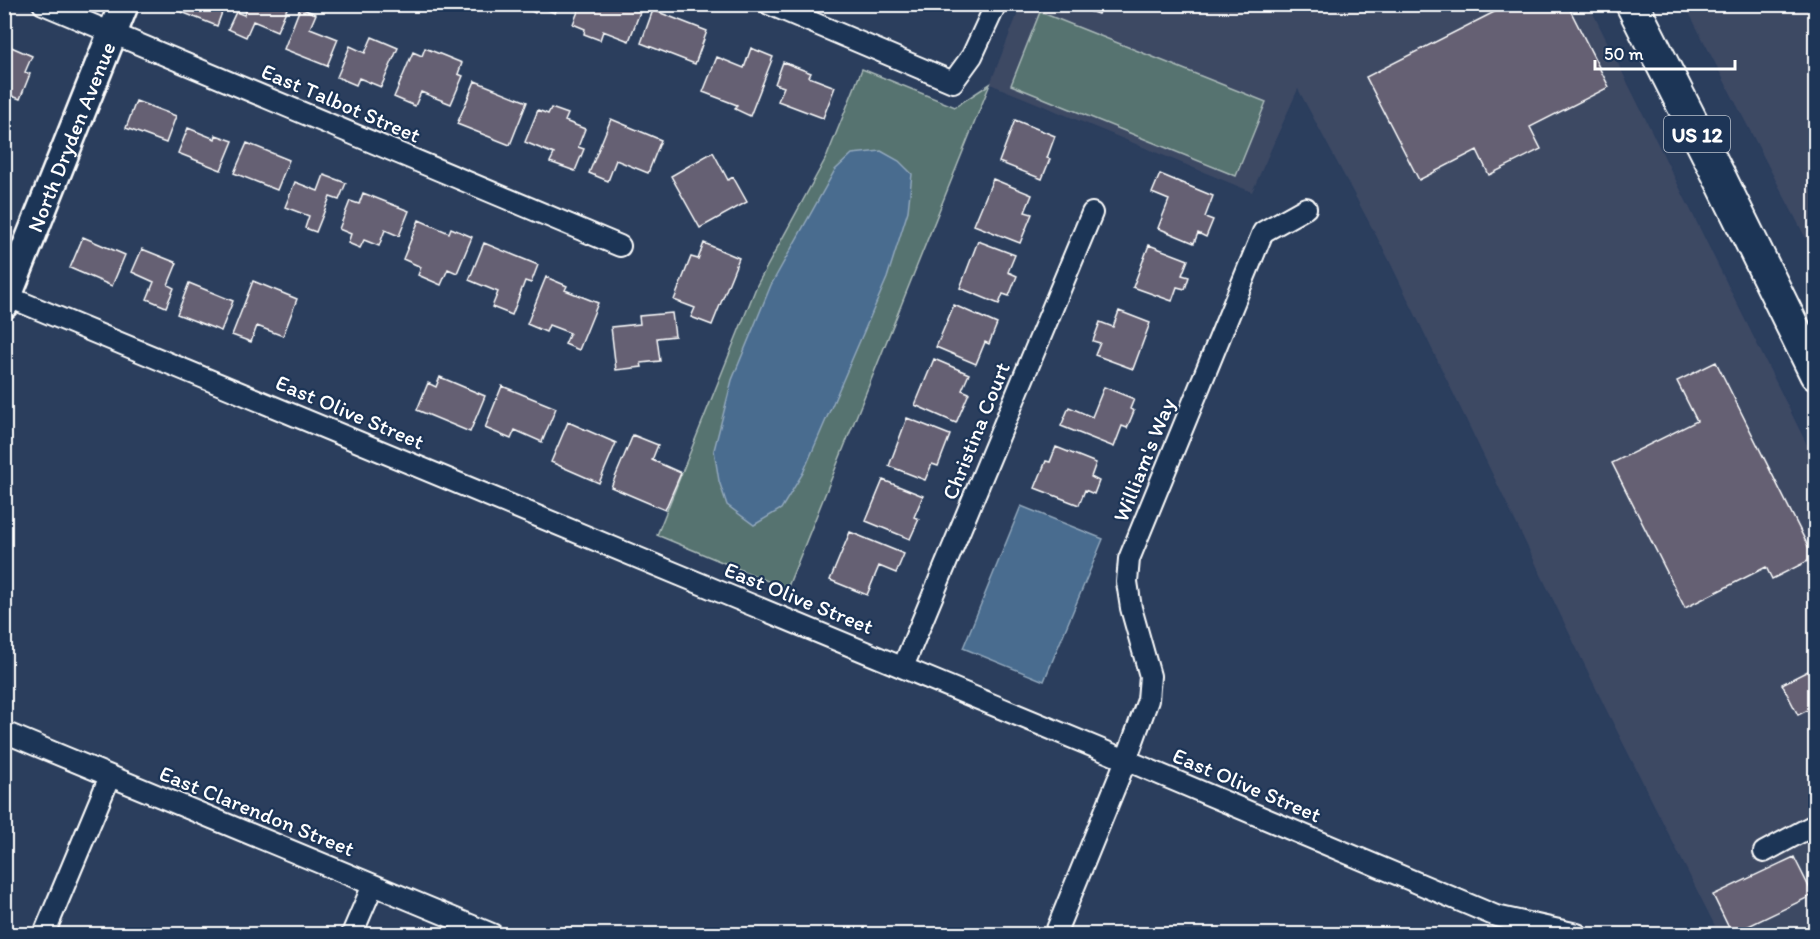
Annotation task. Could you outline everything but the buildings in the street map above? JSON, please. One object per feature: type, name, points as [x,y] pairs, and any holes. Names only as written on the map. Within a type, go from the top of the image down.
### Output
[{"type":"main road","name":"US 12","points":[[1632,4],[1815,374]]},
{"type":"street","name":"East Talbot Street","points":[[43,4],[620,246]]},
{"type":"street","name":"North Dryden Avenue","points":[[6,298],[124,4]]},
{"type":"street","points":[[769,4],[953,82],[972,56],[996,4]]},
{"type":"street","name":"William's Way","points":[[1056,934],[1148,700],[1150,676],[1131,608],[1127,582],[1130,559],[1263,232],[1306,208]]},
{"type":"street","name":"Christina Court","points":[[903,668],[1092,213]]},
{"type":"street","name":"East Olive Street","points":[[6,298],[1126,760],[1492,925],[1578,934]]},
{"type":"street","name":"East Clarendon Street","points":[[4,732],[492,934]]},
{"type":"street","points":[[44,934],[110,776]]},
{"type":"street","points":[[1764,852],[1815,824]]},
{"type":"street","points":[[352,934],[373,885]]},
{"type":"shaded area","points":[[1021,5],[1589,5],[1815,461],[1815,934],[1719,934],[1605,707],[1387,256],[1298,89],[1252,192],[990,84]]},
{"type":"shaded area","points":[[1685,5],[1815,5],[1815,256]]},
{"type":"shaded area","points":[[881,151],[899,161],[912,174],[908,211],[887,278],[803,473],[781,509],[754,525],[727,505],[719,481],[714,450],[732,380],[771,285],[835,170],[852,154]]},
{"type":"shaded area","points":[[1021,506],[1103,539],[1044,681],[963,648]]},
{"type":"green space","points":[[1040,12],[1266,102],[1236,176],[1011,85]]},
{"type":"green space","points":[[862,69],[955,107],[990,84],[787,589],[657,535],[757,285],[827,156]]}]
